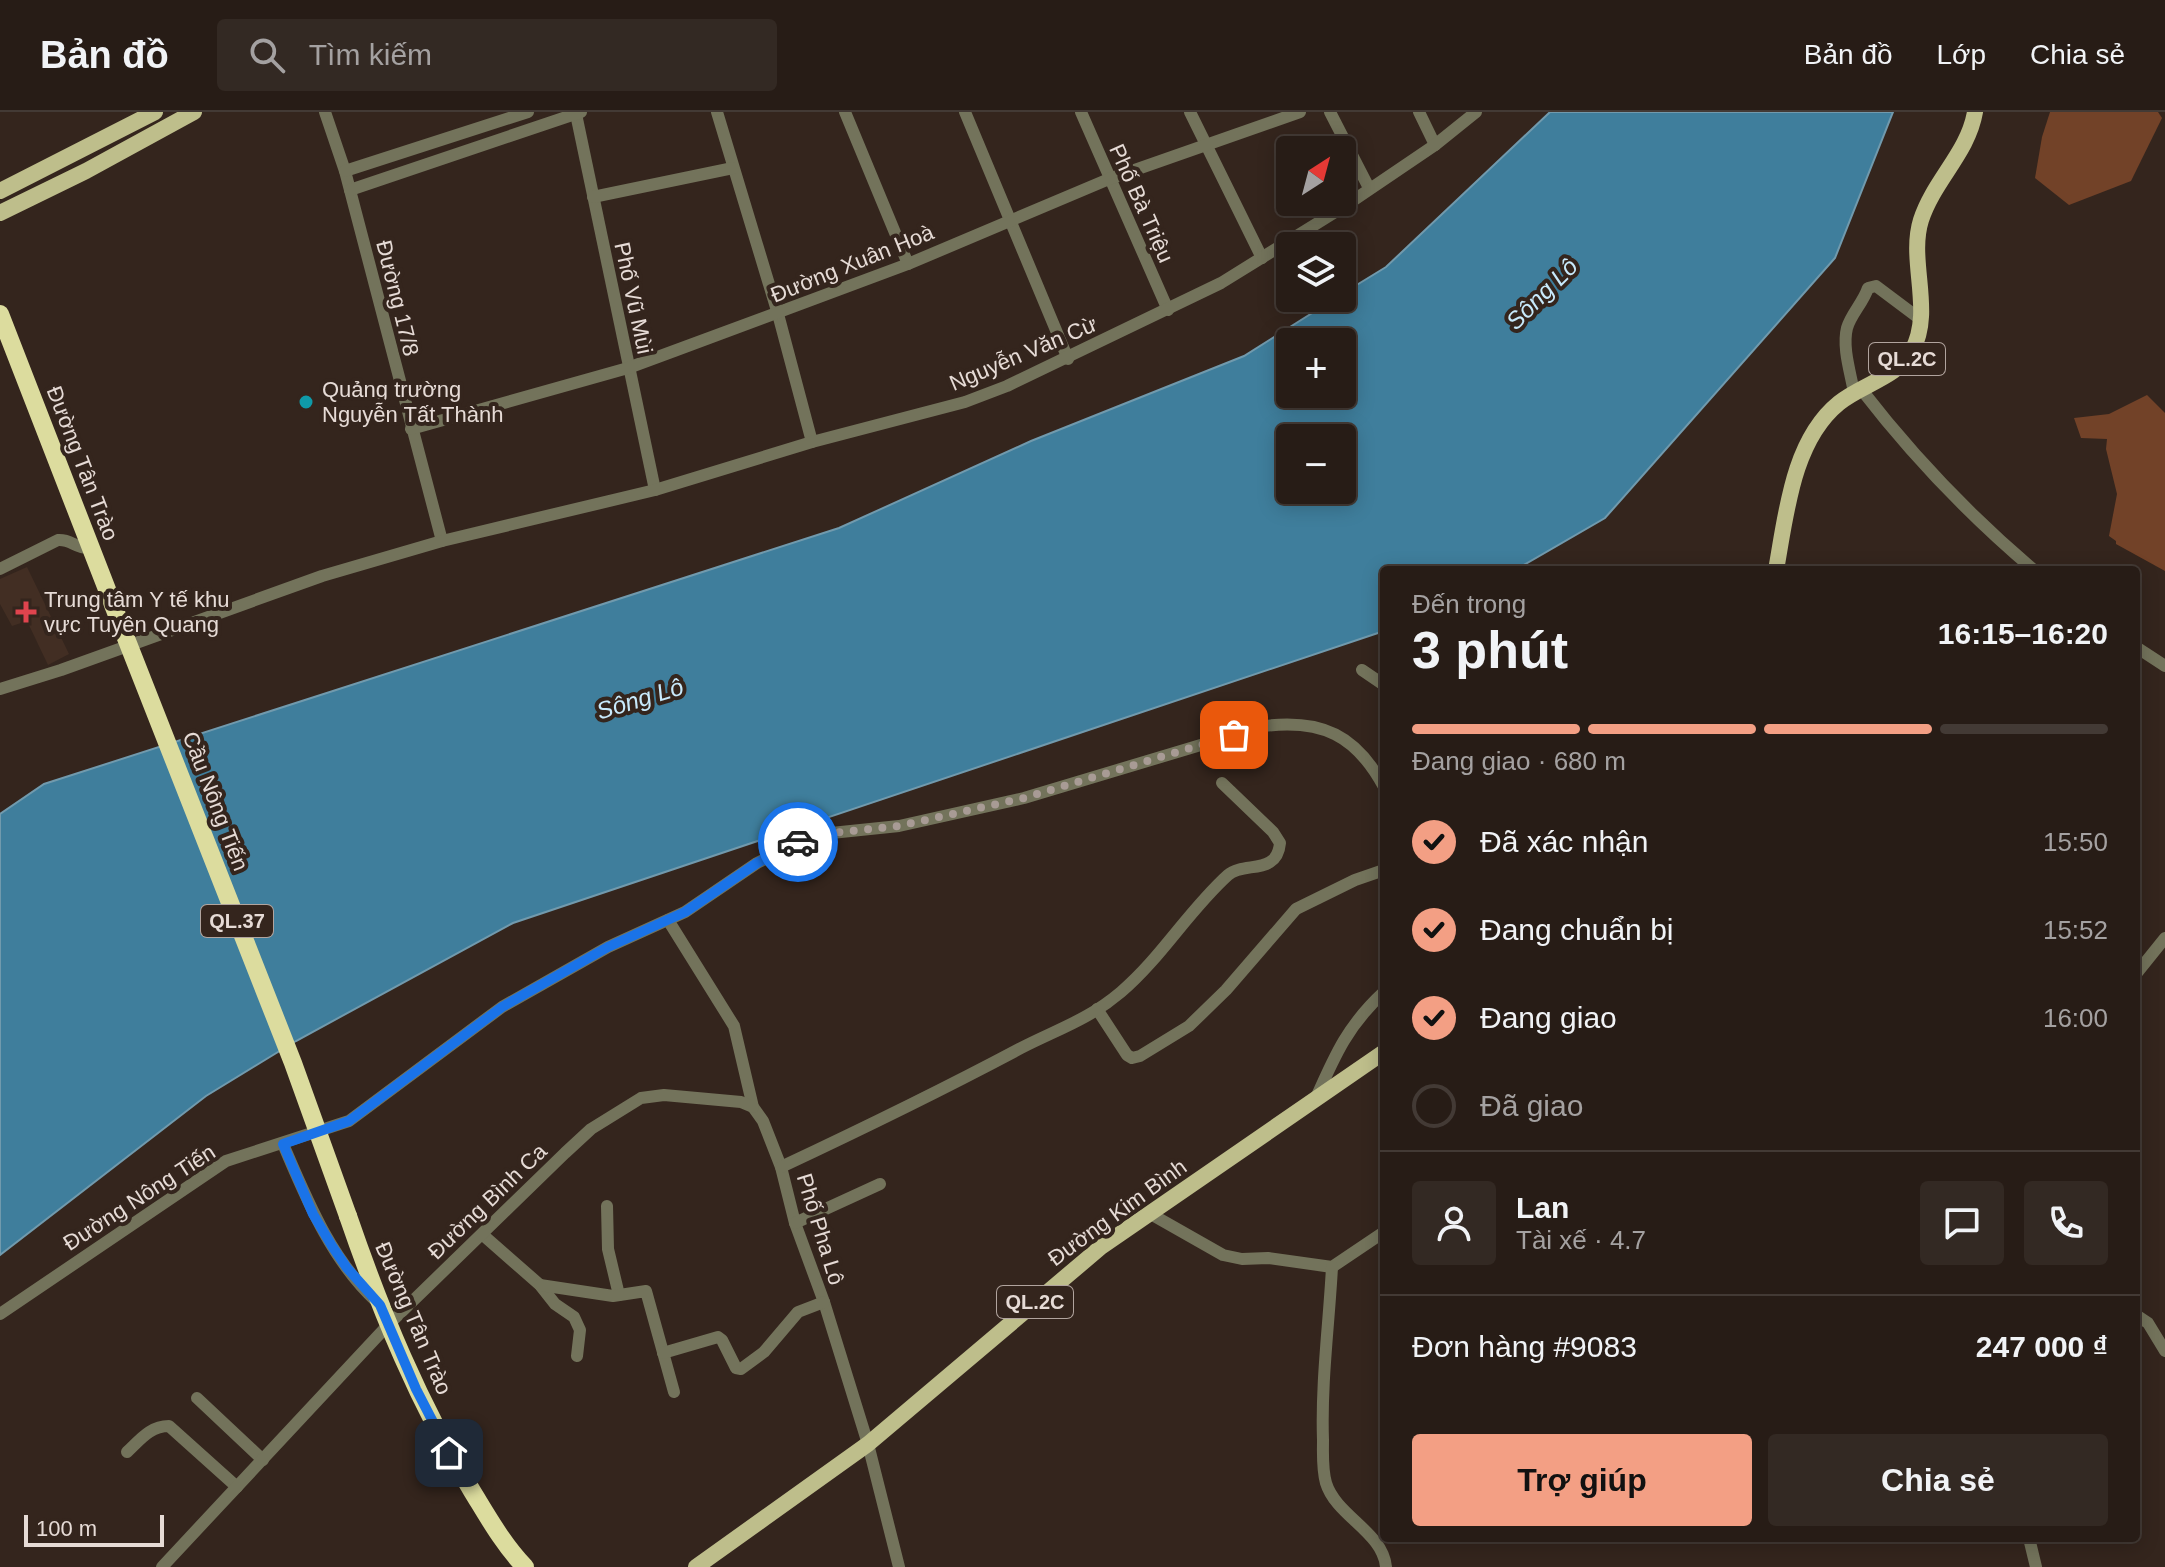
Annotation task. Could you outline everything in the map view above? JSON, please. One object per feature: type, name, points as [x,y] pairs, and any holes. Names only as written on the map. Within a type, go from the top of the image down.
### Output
[{"type":"highway","name":"Đường Tân Trào","points":[[0,314],[122,628]]},
{"type":"highway","name":"Cầu Nông Tiến","points":[[122,628],[293,1063],[348,1216]]},
{"type":"highway","name":"Đường Tân Trào","points":[[348,1216],[380,1305],[416,1389],[449,1453],[489,1519],[525,1567]]},
{"type":"highway","name":"Đường Tân Trào","points":[[489,1519],[539,1567]]},
{"type":"main road","points":[[0,191],[155,112]]},
{"type":"main road","points":[[0,213],[86,171],[194,112]]},
{"type":"main road","name":"QL.2C","points":[[1777,566],[1795,470],[1831,410],[1901,366],[1915,345],[1920,319],[1917,236],[1936,187],[1966,141],[1975,112]]},
{"type":"main road","name":"Đường Kim Bình","points":[[696,1567],[868,1444],[1081,1263],[1149,1213],[1315,1101],[1333,1079],[1380,1054]]},
{"type":"street","name":"Đường 17/8","points":[[325,112],[345,171],[442,541]]},
{"type":"street","points":[[345,171],[528,112]]},
{"type":"street","points":[[717,112],[778,314],[812,442]]},
{"type":"street","points":[[845,112],[908,264]]},
{"type":"street","points":[[965,112],[1068,359]]},
{"type":"street","name":"Phố Bà Triệu","points":[[1081,112],[1168,310]]},
{"type":"street","points":[[1190,112],[1262,258]]},
{"type":"street","name":"Đường Xuân Hoà","points":[[411,429],[628,368],[908,264],[1109,179],[1300,112]]},
{"type":"street","points":[[1330,112],[1369,188]]},
{"type":"street","points":[[1419,112],[1435,145]]},
{"type":"street","name":"Nguyễn Văn Cừ","points":[[0,689],[322,576],[442,541],[655,490],[812,442],[965,402],[1007,386],[1168,310],[1262,258],[1435,145],[1476,112]]},
{"type":"street","points":[[350,190],[578,113]]},
{"type":"street","name":"Phố Vũ Mùi","points":[[578,113],[655,490]]},
{"type":"street","points":[[593,197],[733,168]]},
{"type":"street","points":[[1920,319],[1876,286],[1868,288],[1847,329],[1846,345],[1858,391],[1963,505],[2030,566]]},
{"type":"street","points":[[0,569],[58,540],[68,541],[78,548],[91,548]]},
{"type":"street","points":[[2140,650],[2165,666]]},
{"type":"street","points":[[1362,670],[1380,682]]},
{"type":"street","name":"Đường Nông Tiến","points":[[0,1314],[226,1161],[349,1121],[502,1007],[608,947],[685,912],[757,863],[812,835],[899,826],[1024,798],[1264,726],[1289,723],[1316,725],[1338,735],[1358,750],[1380,779]]},
{"type":"street","points":[[781,1167],[1081,1022],[1122,991],[1230,874],[1267,864],[1279,849],[1280,843],[1273,832],[1222,783]]},
{"type":"street","points":[[1097,1009],[1127,1055],[1132,1058],[1140,1056],[1189,1026],[1226,990],[1296,909],[1380,871]]},
{"type":"street","name":"Phố Pha Lô","points":[[668,920],[734,1026],[753,1107],[763,1121],[781,1167],[795,1223],[824,1302],[868,1444],[899,1567]]},
{"type":"street","points":[[2140,969],[2165,938]]},
{"type":"street","points":[[1333,1079],[1349,1030],[1380,996]]},
{"type":"street","name":"Đường Bình Ca","points":[[162,1567],[388,1325],[591,1129],[641,1098],[664,1095],[741,1102],[753,1107]]},
{"type":"street","points":[[283,1144],[313,1214],[332,1246],[380,1305]]},
{"type":"street","points":[[795,1223],[880,1184]]},
{"type":"street","points":[[607,1206],[608,1249],[619,1295]]},
{"type":"street","points":[[1149,1213],[1223,1255],[1242,1259],[1268,1258],[1332,1267],[1380,1235]]},
{"type":"street","points":[[483,1235],[578,1323],[577,1356]]},
{"type":"street","points":[[1332,1267],[1322,1394],[1325,1481],[1338,1505],[1379,1548],[1386,1567]]},
{"type":"street","points":[[540,1285],[619,1295],[646,1291],[674,1392]]},
{"type":"street","points":[[663,1353],[719,1337],[736,1368],[741,1369],[764,1352],[798,1312],[824,1302]]},
{"type":"street","points":[[2140,1318],[2148,1323],[2165,1351]]},
{"type":"street","points":[[197,1398],[263,1460]]},
{"type":"street","points":[[127,1452],[148,1432],[169,1426],[237,1487]]},
{"type":"street","points":[[2030,1542],[2036,1567]]},
{"type":"shaded area","points":[[2050,112],[2158,112],[2162,118],[2131,181],[2069,205],[2035,178]]},
{"type":"shaded area","points":[[2147,395],[2165,413],[2165,571],[2116,544],[2109,536],[2117,494],[2106,449],[2107,439],[2081,438],[2074,418],[2109,414]]},
{"type":"shaded area","name":"Trung tâm Y tế khu vực Tuyên Quang","points":[[27,567],[69,654],[48,665],[27,621],[12,626],[0,604],[0,579]]},
{"type":"water","name":"Sông Lô","points":[[1550,112],[1893,112],[1835,258],[1605,518],[1522,566],[1380,566],[1380,632],[513,923],[296,1041],[206,1096],[0,1255],[0,814],[44,784],[839,528],[1031,441],[1244,356],[1276,336],[1276,408],[1356,408],[1356,328],[1288,328],[1314,312],[1356,312],[1356,285],[1386,267]]},
{"type":"way so far","points":[[798,842],[812,835],[899,826],[1024,798],[1234,735]]},
{"type":"place","name":"Quảng trường Nguyễn Tất Thành","points":[[306,402]]},
{"type":"place","name":"Trung tâm Y tế khu vực Tuyên Quang","points":[[26,612]]},
{"type":"route","points":[[449,1453],[416,1389],[380,1305],[332,1246],[313,1214],[283,1144],[349,1121],[502,1007],[608,947],[685,912],[757,863],[798,842]]}]
